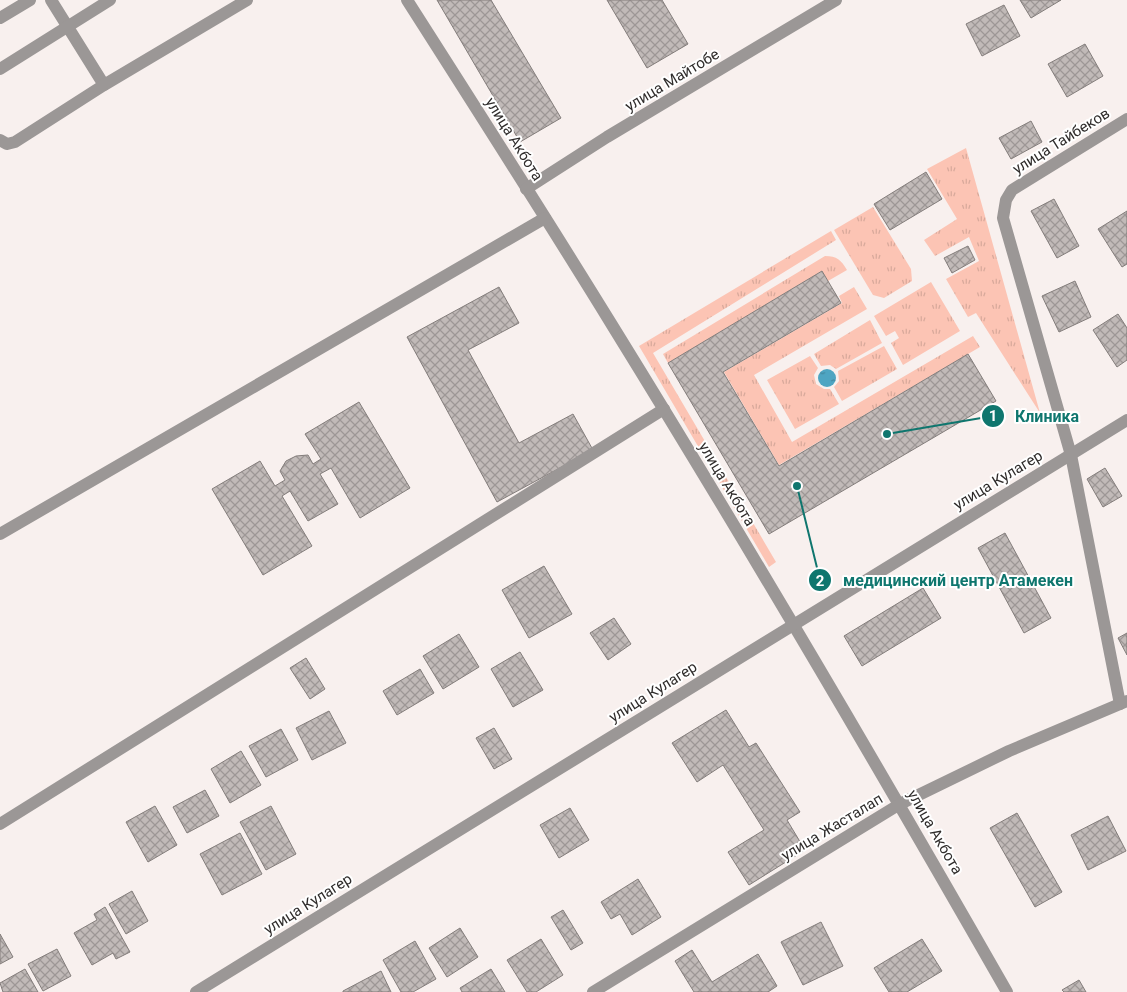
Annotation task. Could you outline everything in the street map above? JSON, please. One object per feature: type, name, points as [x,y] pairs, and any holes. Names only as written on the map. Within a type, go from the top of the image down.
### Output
[{"type":"street","points":[[0,18],[30,0]]},
{"type":"street","points":[[52,0],[104,85]]},
{"type":"street","points":[[0,69],[110,0]]},
{"type":"street","points":[[0,140],[7,144],[14,142],[104,85],[247,0]]},
{"type":"street","name":"улица Акбота","points":[[407,0],[664,409],[900,804],[1007,992]]},
{"type":"street","name":"улица Майтобе","points":[[526,189],[606,138],[836,0]]},
{"type":"street","name":"улица Тайбеков","points":[[1071,455],[1004,218],[1006,200],[1012,190],[1127,119]]},
{"type":"street","points":[[0,534],[545,218]]},
{"type":"street","points":[[0,824],[664,409]]},
{"type":"street","name":"улица Кулагер","points":[[196,992],[1127,420]]},
{"type":"street","points":[[1071,455],[1124,703]]},
{"type":"street","name":"улица Жасталап","points":[[593,992],[900,804],[1009,751],[1124,703]]},
{"type":"green space","points":[[966,148],[1040,413],[976,313],[968,317],[946,279],[979,261],[969,237],[935,256],[924,240],[957,219],[927,169]]},
{"type":"green space","points":[[873,207],[911,269],[912,281],[884,298],[873,295],[834,230]]},
{"type":"green space","points":[[831,231],[836,240],[653,353],[776,562],[769,567],[639,346]]},
{"type":"green space","points":[[825,256],[838,259],[847,270],[828,281],[822,271],[668,363],[663,354]]},
{"type":"green space","points":[[931,282],[960,331],[903,365],[891,343],[899,338],[895,331],[886,336],[874,316]]},
{"type":"green space","points":[[854,287],[867,309],[754,375],[792,442],[973,336],[980,347],[779,465],[724,372],[842,303],[839,296]]},
{"type":"green space","points":[[870,320],[882,343],[836,369],[830,365],[821,366],[814,354]]},
{"type":"green space","points":[[884,346],[897,369],[842,401],[834,387],[839,381],[838,371]]},
{"type":"green space","points":[[810,356],[818,368],[814,375],[816,384],[824,389],[830,389],[839,404],[795,429],[767,380]]},
{"type":"water","points":[[827,369],[835,374],[836,378],[831,386],[827,387],[819,382],[818,378],[823,370]]},
{"type":"building","points":[[437,0],[491,0],[561,118],[520,142]]},
{"type":"building","points":[[607,0],[662,0],[688,44],[647,68]]},
{"type":"building","points":[[1020,0],[1061,0],[1031,18]]},
{"type":"building","points":[[1004,5],[1020,36],[982,56],[966,24]]},
{"type":"building","points":[[1085,44],[1103,76],[1067,97],[1048,64]]},
{"type":"building","points":[[1031,121],[1042,142],[1011,159],[999,138]]},
{"type":"building","points":[[926,172],[942,199],[890,230],[874,204]]},
{"type":"building","points":[[1054,199],[1079,246],[1057,258],[1031,211]]},
{"type":"building","points":[[1127,211],[1127,264],[1122,267],[1098,229]]},
{"type":"building","points":[[968,246],[975,260],[952,273],[944,258]]},
{"type":"building","points":[[822,271],[841,303],[723,372],[779,466],[968,354],[996,401],[769,534],[668,363]]},
{"type":"building","points":[[1075,281],[1091,317],[1059,332],[1042,296]]},
{"type":"building","points":[[499,287],[519,323],[468,350],[519,443],[573,414],[593,450],[497,502],[407,337]]},
{"type":"building","points":[[1118,314],[1127,328],[1127,360],[1117,367],[1093,330]]},
{"type":"building","points":[[359,402],[410,488],[360,518],[331,468],[320,474],[338,504],[308,521],[290,491],[282,496],[312,546],[263,575],[212,489],[260,461],[275,486],[285,480],[280,471],[286,461],[296,456],[308,455],[313,464],[321,459],[305,434]]},
{"type":"building","points":[[1105,468],[1122,496],[1103,507],[1087,479]]},
{"type":"building","points":[[1005,533],[1051,618],[1024,633],[978,548]]},
{"type":"building","points":[[544,566],[572,614],[529,638],[502,590]]},
{"type":"building","points":[[923,588],[941,618],[862,666],[844,636]]},
{"type":"building","points":[[614,618],[631,644],[608,660],[590,633]]},
{"type":"building","points":[[1127,633],[1127,655],[1118,638]]},
{"type":"building","points":[[459,634],[479,667],[443,689],[423,656]]},
{"type":"building","points":[[520,652],[543,690],[513,707],[491,669]]},
{"type":"building","points":[[306,658],[325,689],[310,699],[290,668]]},
{"type":"building","points":[[420,669],[434,693],[397,715],[383,691]]},
{"type":"building","points":[[726,710],[749,747],[756,743],[800,812],[787,820],[805,850],[749,885],[728,852],[764,830],[723,765],[697,782],[672,743]]},
{"type":"building","points":[[329,711],[346,743],[312,760],[296,728]]},
{"type":"building","points":[[494,728],[512,759],[494,769],[476,738]]},
{"type":"building","points":[[281,729],[298,760],[266,777],[249,746]]},
{"type":"building","points":[[241,751],[261,785],[230,803],[211,769]]},
{"type":"building","points":[[205,790],[219,816],[187,833],[173,807]]},
{"type":"building","points":[[155,806],[177,845],[148,862],[126,822]]},
{"type":"building","points":[[271,806],[296,854],[266,870],[240,822]]},
{"type":"building","points":[[570,808],[589,840],[559,858],[540,825]]},
{"type":"building","points":[[1017,813],[1062,892],[1035,907],[990,828]]},
{"type":"building","points":[[1108,816],[1126,851],[1088,870],[1071,835]]},
{"type":"building","points":[[240,833],[262,874],[222,895],[200,854]]},
{"type":"building","points":[[638,879],[661,917],[632,935],[620,914],[611,919],[601,902]]},
{"type":"building","points":[[132,891],[148,921],[126,934],[109,904]]},
{"type":"building","points":[[105,907],[130,952],[116,959],[113,953],[92,965],[74,933],[97,920],[94,914]]},
{"type":"building","points":[[563,910],[583,943],[571,950],[551,917]]},
{"type":"building","points":[[821,922],[843,966],[803,985],[781,942]]},
{"type":"building","points":[[460,928],[478,957],[447,977],[429,948]]},
{"type":"building","points":[[0,934],[13,957],[0,964]]},
{"type":"building","points":[[541,939],[563,975],[536,992],[527,992],[507,960]]},
{"type":"building","points":[[922,939],[942,971],[907,992],[889,992],[874,968]]},
{"type":"building","points":[[415,941],[436,979],[413,992],[401,992],[383,960]]},
{"type":"building","points":[[57,949],[71,976],[43,991],[28,964]]},
{"type":"building","points":[[692,950],[712,982],[758,954],[777,986],[768,992],[694,992],[675,961]]},
{"type":"building","points":[[25,969],[38,992],[3,992],[0,983]]},
{"type":"building","points":[[491,969],[505,992],[462,992],[460,988]]},
{"type":"building","points":[[381,971],[391,992],[343,992],[343,991]]},
{"type":"building","points":[[1079,980],[1086,992],[1064,992],[1062,990]]},
{"type":"place","name":"Клиника","points":[[887,434]]},
{"type":"place","name":"медицинский центр Атамекен","points":[[797,486]]}]
